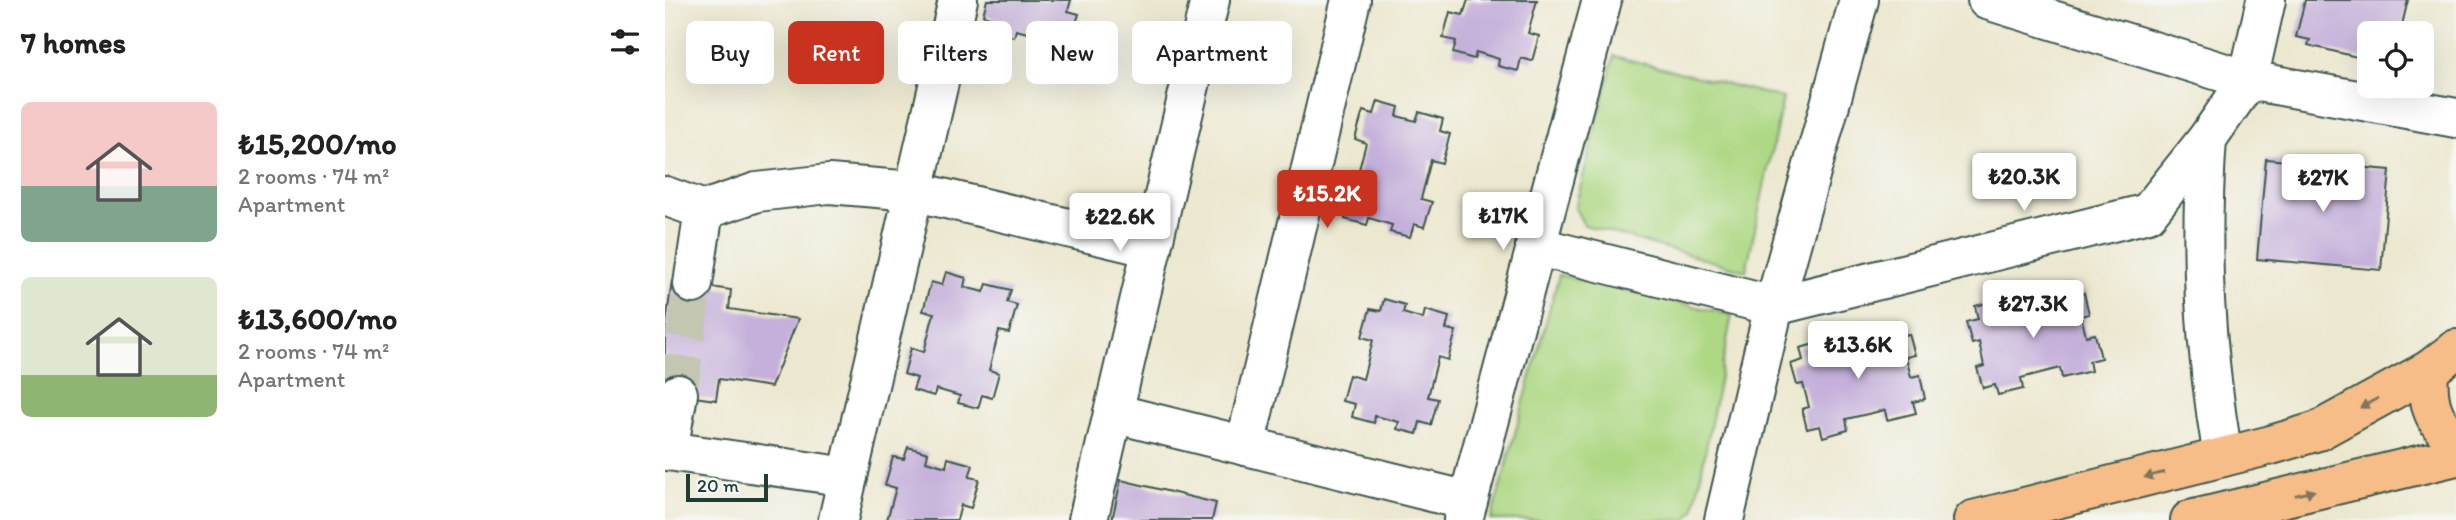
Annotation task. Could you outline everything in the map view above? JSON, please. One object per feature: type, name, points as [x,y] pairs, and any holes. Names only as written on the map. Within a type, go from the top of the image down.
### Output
[{"type":"main road","points":[[1973,520],[2318,431],[2448,351]]},
{"type":"main road","points":[[2448,351],[2427,394],[2434,416],[2445,432],[2456,441]]},
{"type":"main road","points":[[2202,519],[2456,456]]},
{"type":"street","points":[[838,520],[958,0]]},
{"type":"street","points":[[1088,520],[1210,0]]},
{"type":"street","points":[[1245,446],[1351,0]]},
{"type":"street","points":[[1113,413],[1245,446],[1466,510],[1602,0]]},
{"type":"street","points":[[1724,520],[1774,306],[1859,0]]},
{"type":"street","points":[[1987,0],[2248,80],[2456,118]]},
{"type":"street","points":[[1535,246],[1774,306],[2148,213],[2207,139],[2248,80],[2266,0]]},
{"type":"street","points":[[2207,139],[2203,198],[2206,340],[2223,457]]},
{"type":"street","points":[[665,196],[704,210],[757,192],[829,184],[913,191],[1152,248]]},
{"type":"street","points":[[693,284],[704,210]]},
{"type":"street","points":[[678,394],[666,451],[848,477]]},
{"type":"green space","points":[[1614,56],[1783,98],[1746,271],[1584,225],[1575,208]]},
{"type":"green space","points":[[1559,275],[1732,315],[1694,510],[1686,520],[1491,520]]},
{"type":"building","points":[[987,0],[1071,0],[1068,11],[1079,14],[1077,21],[1026,21],[1026,33],[1016,30],[1014,37],[1012,21],[995,21],[983,15]]},
{"type":"building","points":[[1468,0],[1537,0],[1528,33],[1539,36],[1532,61],[1521,58],[1518,71],[1498,66],[1499,59],[1476,52],[1474,59],[1453,53],[1456,41],[1443,38],[1450,12],[1463,15]]},
{"type":"building","points":[[2305,0],[2408,0],[2403,21],[2357,21],[2357,57],[2308,45],[2310,40],[2296,37]]},
{"type":"building","points":[[1378,101],[1399,107],[1397,116],[1416,121],[1419,112],[1443,119],[1440,131],[1450,134],[1442,163],[1431,160],[1421,199],[1432,202],[1424,227],[1414,224],[1410,237],[1390,232],[1392,225],[1369,218],[1367,225],[1345,219],[1349,207],[1336,203],[1343,178],[1356,181],[1366,143],[1355,139],[1363,111],[1374,114]]},
{"type":"building","points":[[2266,159],[2390,170],[2381,270],[2257,259]]},
{"type":"building","points":[[946,272],[966,278],[964,287],[984,292],[987,284],[1011,290],[1007,302],[1017,305],[1009,333],[999,331],[989,370],[999,373],[992,398],[982,395],[978,408],[958,403],[960,396],[936,389],[934,396],[913,390],[917,378],[904,374],[911,348],[924,352],[934,313],[923,311],[931,282],[942,285]]},
{"type":"building","points":[[672,281],[731,290],[729,309],[798,319],[771,387],[719,379],[716,400],[665,393],[665,330]]},
{"type":"building","points":[[2069,285],[2071,296],[2084,293],[2089,314],[2081,316],[2086,336],[2095,334],[2101,358],[2089,361],[2091,371],[2062,378],[2060,368],[2021,378],[2023,389],[1998,395],[1995,385],[1983,388],[1977,368],[1984,366],[1979,342],[1972,344],[1966,322],[1978,319],[1975,306],[2001,300],[2004,313],[2043,303],[2040,292]]},
{"type":"building","points":[[1384,299],[1405,305],[1403,313],[1423,319],[1425,310],[1449,317],[1446,329],[1456,331],[1448,360],[1438,357],[1428,397],[1438,399],[1431,425],[1420,422],[1417,434],[1397,429],[1399,422],[1375,416],[1374,423],[1352,417],[1355,404],[1342,401],[1349,375],[1363,379],[1373,340],[1362,337],[1370,309],[1381,311]]},
{"type":"building","points":[[1894,326],[1897,337],[1909,334],[1915,355],[1906,357],[1911,377],[1920,375],[1925,399],[1913,402],[1916,413],[1887,420],[1885,410],[1846,419],[1848,430],[1823,437],[1820,426],[1807,429],[1802,409],[1809,407],[1803,384],[1797,385],[1791,364],[1803,360],[1800,348],[1826,341],[1829,354],[1868,344],[1865,333]]},
{"type":"building","points":[[908,447],[928,453],[926,461],[946,467],[948,458],[973,465],[969,477],[979,479],[971,508],[961,505],[957,520],[887,520],[896,488],[885,485],[893,457],[904,459]]},
{"type":"building","points":[[1121,480],[1216,503],[1212,520],[1112,520]]},
{"type":"tunnel","points":[[678,394],[693,284]]}]
